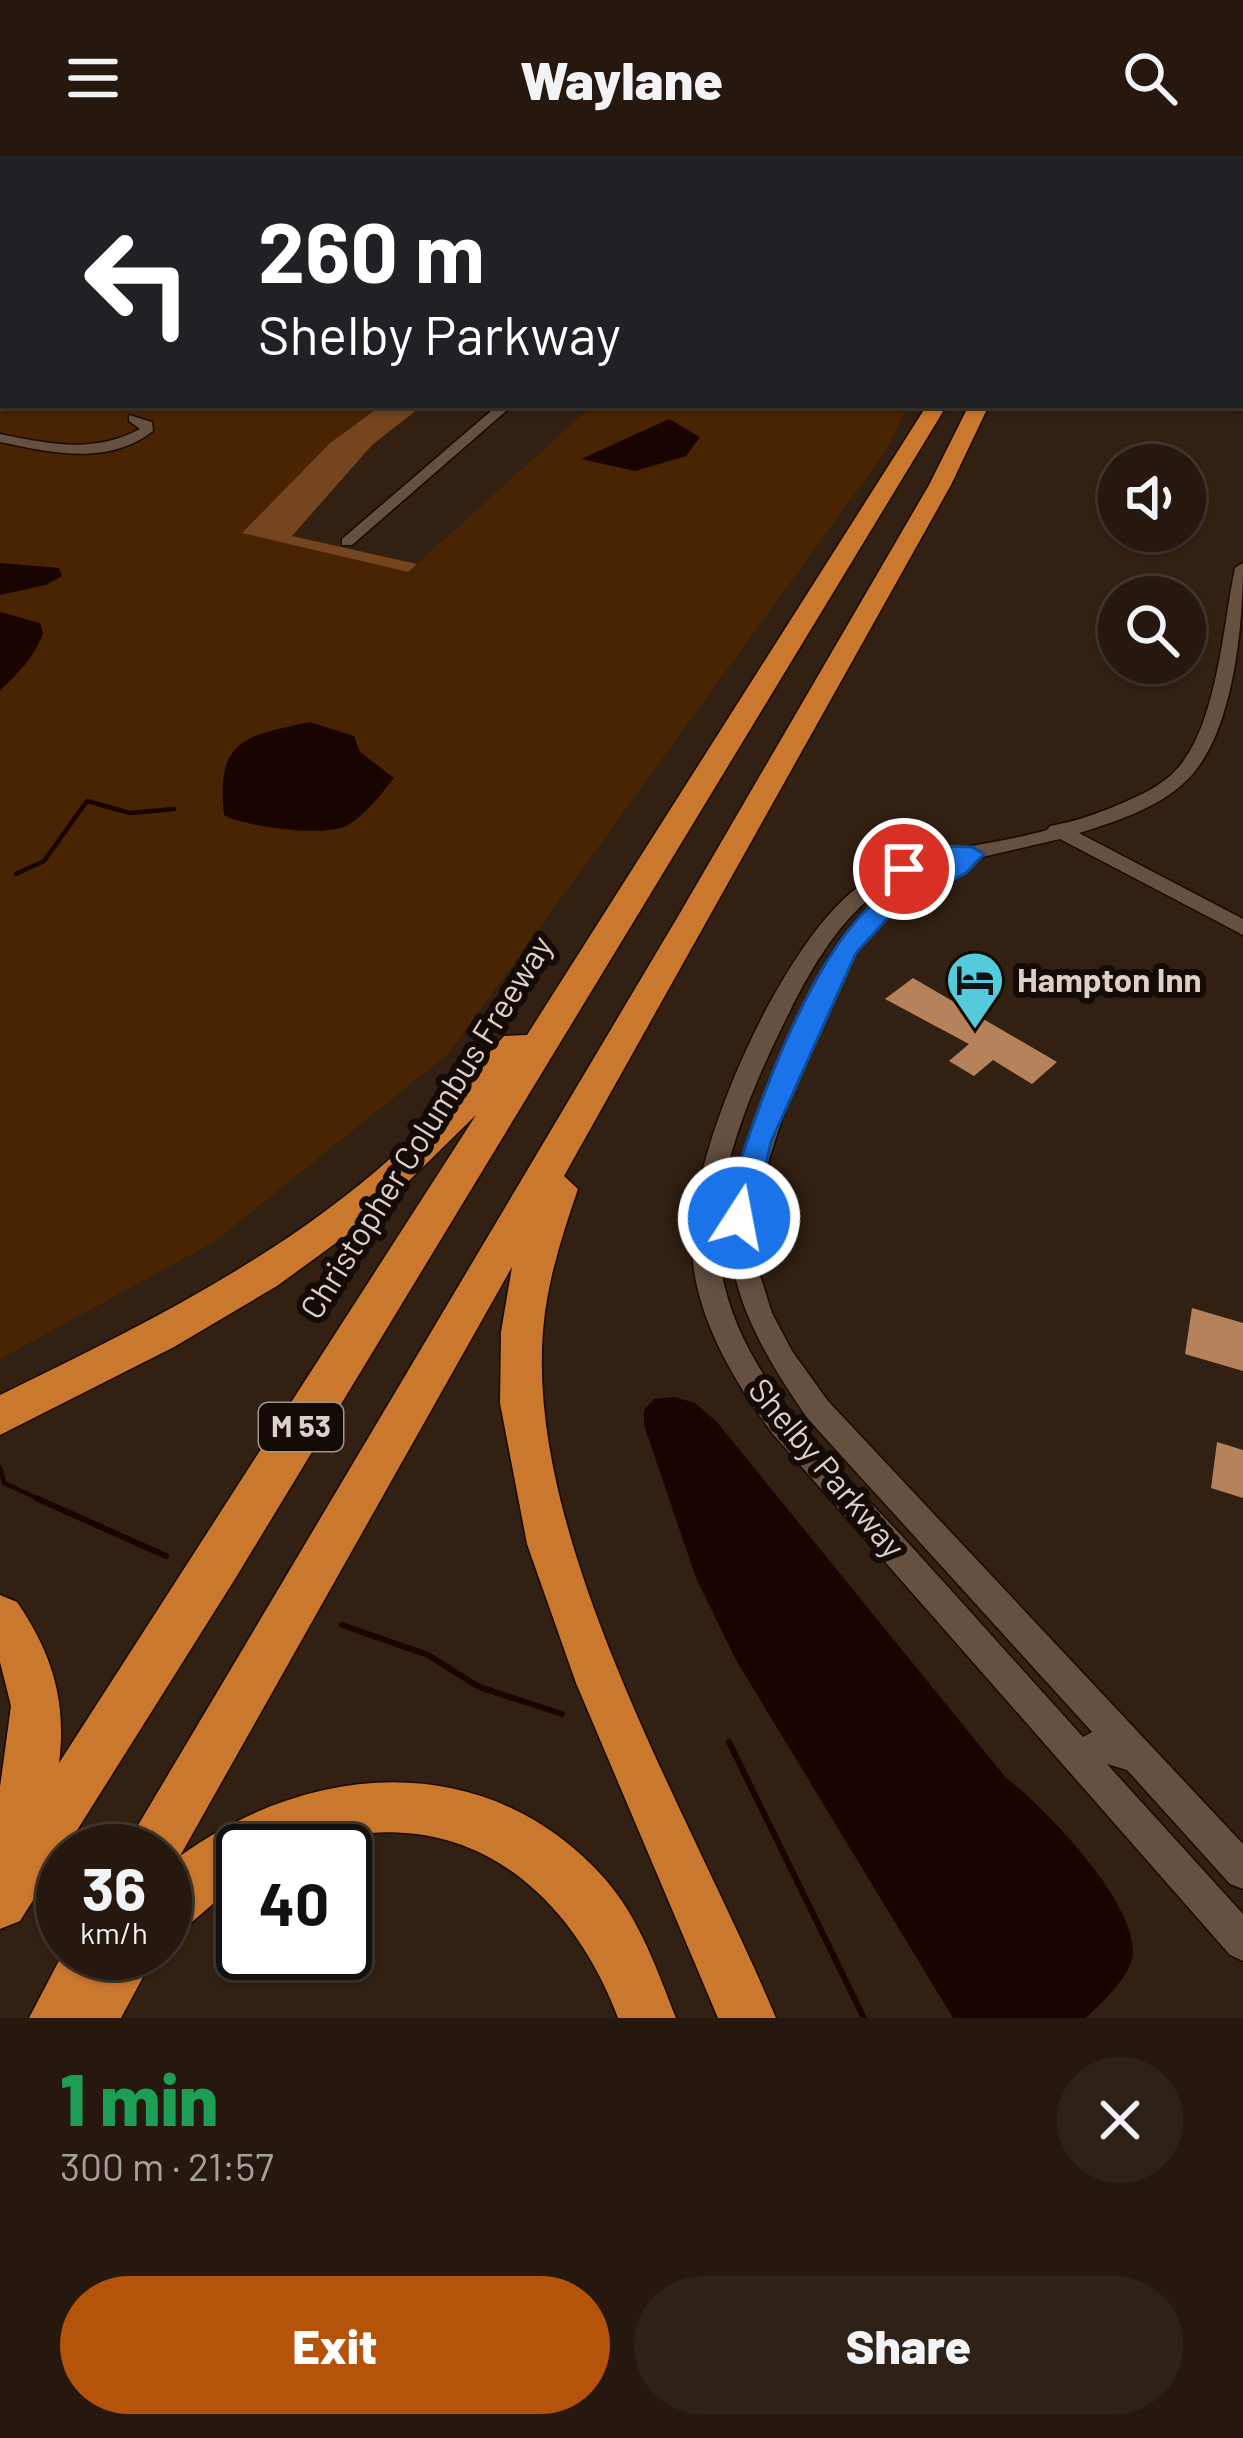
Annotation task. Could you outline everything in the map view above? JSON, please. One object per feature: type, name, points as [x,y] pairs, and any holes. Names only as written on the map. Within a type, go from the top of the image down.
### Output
[{"type":"highway","name":"Christopher Columbus Freeway","points":[[0,1900],[218,1563],[936,408]]},
{"type":"highway","name":"M 53","points":[[169,1824],[641,1009],[940,485],[978,408]]},
{"type":"highway","points":[[0,1416],[207,1309],[351,1212],[462,1108],[595,950]]},
{"type":"highway","points":[[641,1009],[542,1226],[526,1303],[522,1418],[538,1517],[556,1574],[747,2018]]},
{"type":"highway","points":[[0,1618],[27,1653],[39,1723],[24,1802],[0,1859]]},
{"type":"highway","points":[[192,1885],[232,1853],[300,1817],[368,1803],[433,1808],[501,1830],[551,1864],[609,1934],[647,2018]]},
{"type":"highway","points":[[58,2018],[80,1980]]},
{"type":"highway","points":[[88,2018],[111,1980]]},
{"type":"street","points":[[348,543],[503,408]]},
{"type":"street","points":[[0,438],[97,454],[121,447],[146,431],[147,424],[134,418]]},
{"type":"street","name":"Shelby Parkway","points":[[1243,568],[1237,621],[1206,734],[1192,765],[1136,806],[972,854],[958,868],[844,928],[794,985],[714,1161],[704,1225],[717,1307],[740,1364],[782,1424],[1243,1942]]},
{"type":"street","points":[[1057,830],[1243,928]]},
{"type":"street","name":"Shelby Parkway","points":[[844,928],[748,1165],[740,1243],[752,1297],[778,1356],[818,1410],[1243,1871]]},
{"type":"street","points":[[1080,1758],[1103,1745],[1140,1757]]},
{"type":"shaded area","points":[[0,408],[378,408],[330,443],[243,532],[408,572],[590,408],[907,408],[885,452],[448,1054],[214,1242],[0,1359]]},
{"type":"shaded area","points":[[378,408],[419,408],[372,445],[292,536],[417,564],[408,572],[242,533],[330,443]]},
{"type":"shaded area","points":[[669,419],[700,437],[686,456],[635,471],[581,459]]},
{"type":"shaded area","points":[[0,563],[59,568],[62,576],[46,585],[0,595]]},
{"type":"shaded area","points":[[0,612],[40,623],[43,633],[19,672],[0,691]]},
{"type":"shaded area","points":[[310,722],[354,736],[360,752],[394,778],[372,804],[346,826],[321,831],[267,827],[224,815],[225,771],[239,746],[267,732]]},
{"type":"shaded area","points":[[675,1397],[695,1403],[716,1421],[1006,1778],[1043,1811],[1107,1887],[1131,1938],[1132,1959],[1119,1983],[1086,2018],[953,2018],[736,1660],[696,1578],[644,1425],[644,1410],[654,1399]]},
{"type":"building","name":"Hampton Inn","points":[[913,978],[1057,1062],[1032,1084],[993,1060],[974,1076],[949,1061],[969,1044],[885,999]]},
{"type":"building","points":[[1192,1308],[1243,1323],[1243,1371],[1185,1354]]},
{"type":"building","points":[[1217,1442],[1243,1450],[1243,1498],[1211,1488]]},
{"type":"waterway","points":[[16,874],[44,861],[87,801],[130,813],[174,809]]},
{"type":"waterway","points":[[0,1467],[4,1483],[43,1501]]},
{"type":"waterway","points":[[36,1498],[166,1556]]},
{"type":"waterway","points":[[342,1625],[428,1655],[479,1687],[562,1714]]},
{"type":"waterway","points":[[729,1742],[864,2018]]},
{"type":"place","name":"Hampton Inn","points":[[975,1031]]},
{"type":"route","points":[[739,1218],[757,1142],[845,950],[887,904],[958,868],[972,854],[941,853],[904,869]]}]
